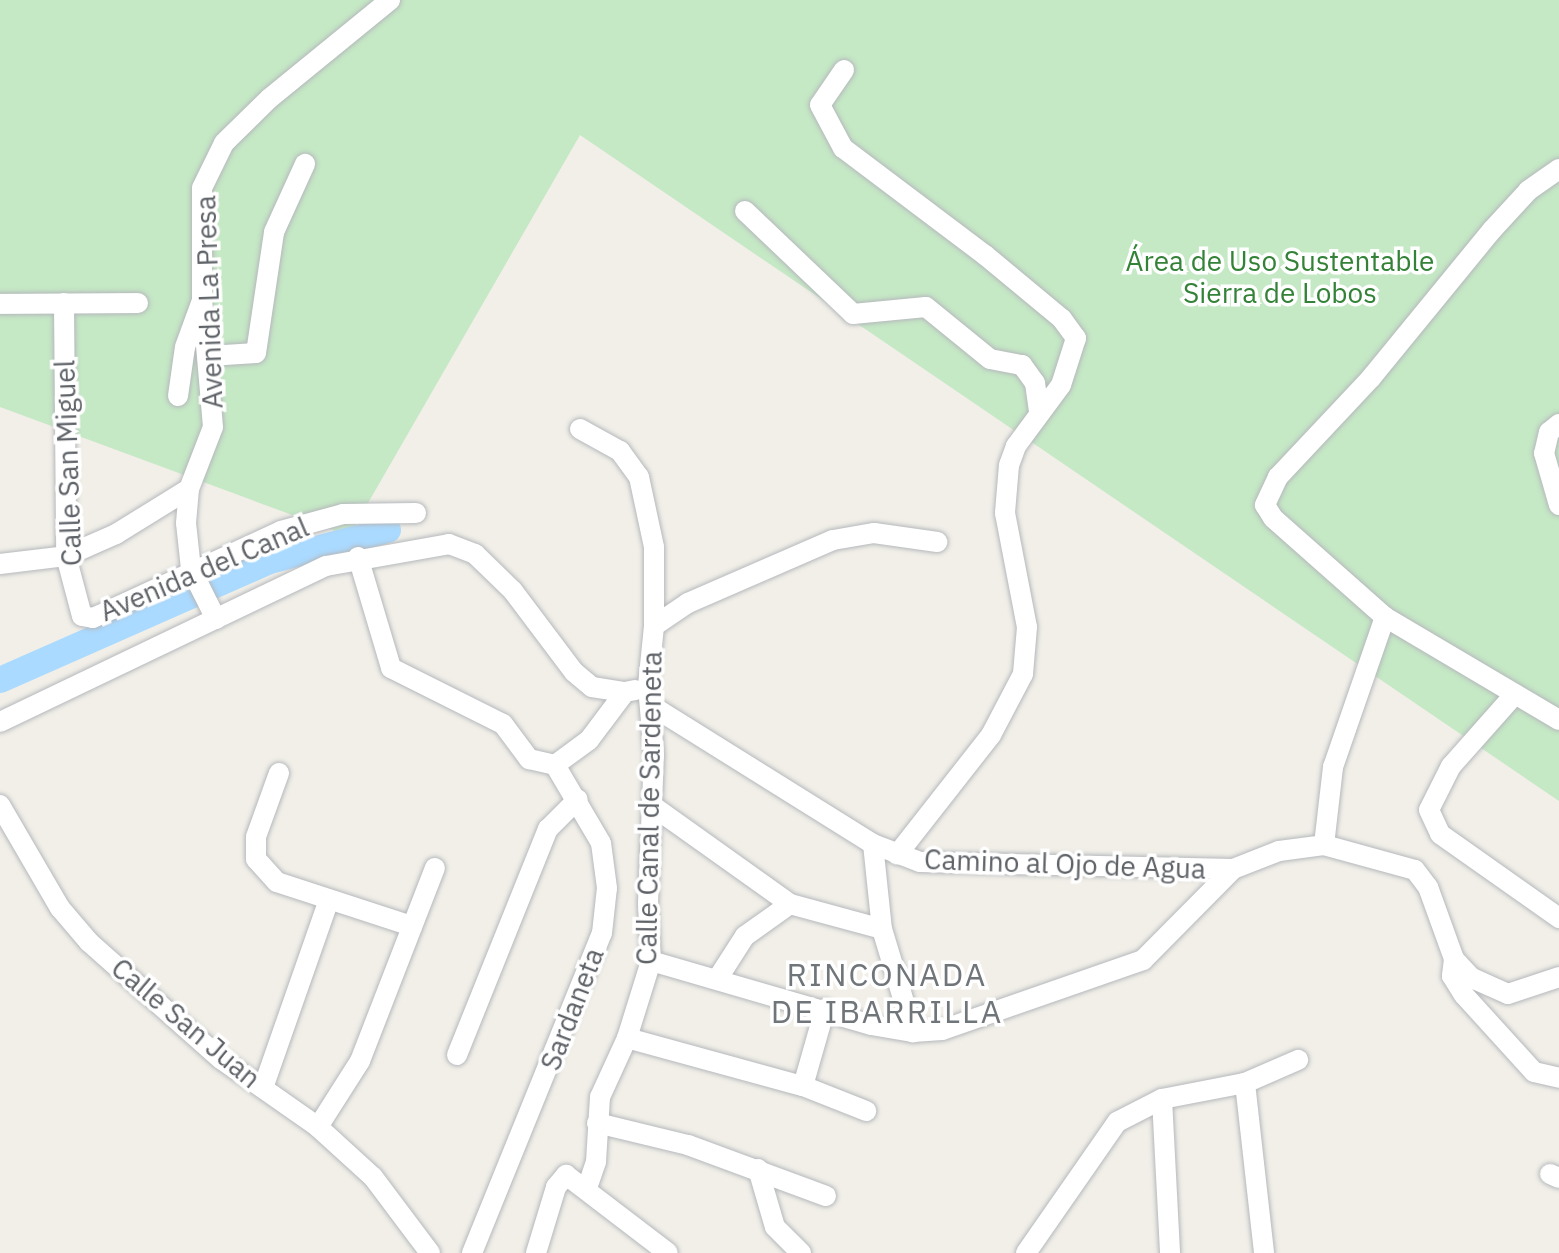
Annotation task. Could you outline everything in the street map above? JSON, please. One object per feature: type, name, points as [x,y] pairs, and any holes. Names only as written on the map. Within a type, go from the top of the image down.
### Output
[{"type":"street","name":"Avenida La Presa","points":[[194,575],[189,489],[213,427],[202,299],[200,207],[217,156],[270,98],[351,27],[390,0]]},
{"type":"street","points":[[844,70],[820,105],[843,148],[1073,329],[1076,338],[1070,367],[1016,446],[1006,484],[1009,540],[1027,627],[1023,674],[991,735],[897,855]]},
{"type":"street","points":[[209,356],[256,353],[274,232],[305,164]]},
{"type":"street","points":[[1558,717],[1385,617],[1273,518],[1266,497],[1492,230],[1559,169]]},
{"type":"street","points":[[745,211],[853,314],[926,307],[990,359],[1022,365],[1035,383],[1039,412]]},
{"type":"street","points":[[178,396],[185,347],[202,299]]},
{"type":"street","name":"Calle San Miguel","points":[[64,303],[66,556],[82,616],[87,618]]},
{"type":"street","points":[[0,304],[138,303]]},
{"type":"street","points":[[1559,424],[1549,432],[1544,453],[1559,505]]},
{"type":"street","points":[[580,429],[620,451],[639,477],[654,547],[654,626]]},
{"type":"street","points":[[0,564],[66,556],[116,534],[189,489]]},
{"type":"street","name":"Avenida del Canal","points":[[87,618],[194,575],[281,531],[343,514],[416,513]]},
{"type":"street","name":"Calle Canal de Sardeneta","points":[[587,1188],[596,1162],[597,1123],[604,1084],[627,1038],[651,961],[654,807],[650,696],[654,626],[688,603],[833,540],[874,533],[937,542]]},
{"type":"street","points":[[0,722],[211,611],[326,566],[358,557],[449,544],[475,554],[513,591],[574,672],[592,687],[650,696]]},
{"type":"street","points":[[358,557],[391,668],[481,710],[503,724],[529,759],[555,765],[589,740],[625,692]]},
{"type":"street","points":[[194,575],[211,611]]},
{"type":"street","points":[[1324,845],[1341,739],[1385,617]]},
{"type":"street","points":[[1515,694],[1451,766],[1429,810],[1440,834],[1559,918]]},
{"type":"street","name":"Camino al Ojo de Agua","points":[[650,696],[873,844],[897,855],[953,864],[1233,869]]},
{"type":"street","name":"Sardaneta","points":[[472,1253],[602,933],[607,888],[601,843],[578,799],[555,765]]},
{"type":"street","points":[[279,773],[256,837],[256,859],[277,882],[328,902],[412,926]]},
{"type":"street","points":[[457,1055],[548,829],[578,799]]},
{"type":"street","name":"Calle San Juan","points":[[0,805],[60,908],[89,942],[212,1051],[318,1127],[373,1177],[430,1253]]},
{"type":"street","points":[[654,807],[790,904],[882,929]]},
{"type":"street","points":[[873,844],[882,929],[913,1032]]},
{"type":"street","points":[[651,961],[913,1032],[965,1023],[1143,960],[1233,869],[1279,851],[1324,845],[1401,864],[1422,877],[1454,959],[1456,987],[1534,1072],[1559,1078]]},
{"type":"street","points":[[318,1127],[360,1061],[435,868]]},
{"type":"street","points":[[263,1088],[328,902]]},
{"type":"street","points":[[718,978],[745,936],[790,904]]},
{"type":"street","points":[[1454,959],[1472,978],[1508,994],[1559,977]]},
{"type":"street","points":[[803,1086],[825,1009]]},
{"type":"street","points":[[627,1038],[803,1086],[866,1111]]},
{"type":"street","points":[[1026,1253],[1102,1138],[1131,1112],[1162,1099],[1245,1083],[1298,1060]]},
{"type":"street","points":[[1245,1083],[1264,1253]]},
{"type":"street","points":[[1162,1099],[1170,1253]]},
{"type":"street","points":[[597,1123],[758,1169],[826,1196]]},
{"type":"street","points":[[758,1169],[775,1227],[801,1253]]},
{"type":"street","points":[[536,1253],[556,1187],[566,1175],[587,1188],[668,1253]]},
{"type":"green space","name":"Área de Uso Sustentable Sierra de Lobos","points":[[0,0],[1559,0],[1559,801],[580,135],[349,536],[0,407]]},
{"type":"waterway","points":[[0,680],[270,561],[388,530]]},
{"type":"district","name":"RINCONADA DE IBARRILLA","points":[[887,994]]}]
